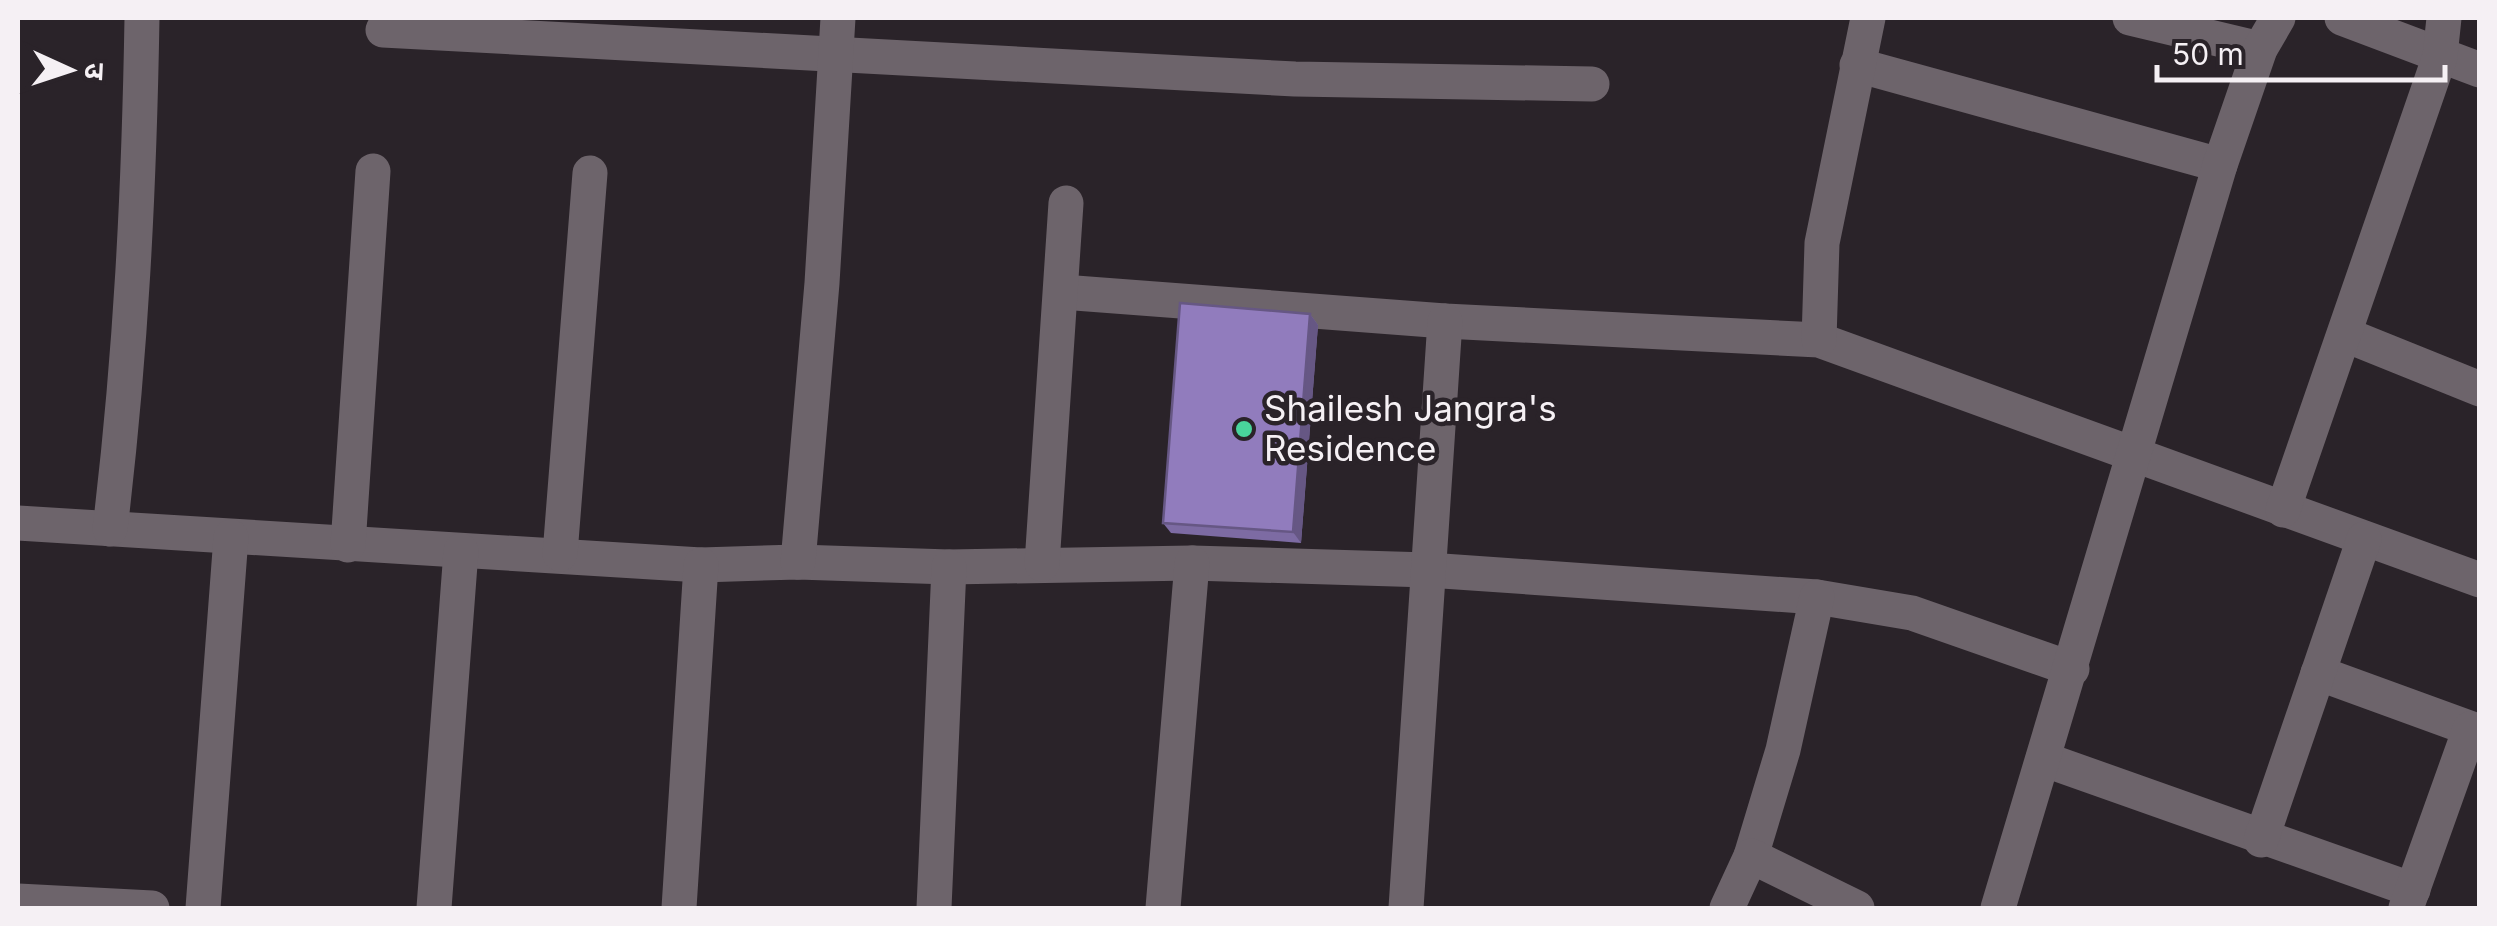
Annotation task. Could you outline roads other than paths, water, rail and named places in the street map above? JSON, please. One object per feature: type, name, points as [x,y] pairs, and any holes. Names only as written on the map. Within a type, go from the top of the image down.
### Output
[{"type":"street","points":[[110,529],[131,344],[140,189],[142,18]]},
{"type":"street","points":[[798,562],[822,283],[838,18]]},
{"type":"street","points":[[1819,340],[1822,243],[1868,18]]},
{"type":"street","points":[[2130,18],[2260,49]]},
{"type":"street","points":[[1998,908],[2220,165],[2260,49],[2278,18]]},
{"type":"street","points":[[2342,18],[2480,70]]},
{"type":"street","points":[[2283,510],[2440,56],[2444,18]]},
{"type":"street","points":[[382,30],[1314,80],[1592,84]]},
{"type":"street","points":[[1858,66],[2220,165]]},
{"type":"street","points":[[348,545],[372,171]]},
{"type":"street","points":[[560,554],[590,173]]},
{"type":"street","points":[[1042,564],[1066,202]]},
{"type":"street","points":[[1062,292],[1445,321],[1819,340],[2480,580]]},
{"type":"street","points":[[1406,908],[1445,321]]},
{"type":"street","points":[[2346,336],[2480,389]]},
{"type":"street","points":[[18,523],[701,564],[798,562],[949,568],[1192,563],[1428,570],[1817,597],[1912,613],[2072,668]]},
{"type":"street","points":[[203,908],[231,536]]},
{"type":"street","points":[[2261,840],[2364,539]]},
{"type":"street","points":[[434,908],[461,551]]},
{"type":"street","points":[[1164,908],[1192,563]]},
{"type":"street","points":[[679,908],[701,564]]},
{"type":"street","points":[[934,908],[949,568]]},
{"type":"street","points":[[1728,908],[1751,856],[1782,750],[1817,597]]},
{"type":"street","points":[[2043,760],[2409,899],[2475,730],[2318,673]]},
{"type":"street","points":[[1751,856],[1857,908]]},
{"type":"street","points":[[18,901],[152,908]]},
{"type":"place","name":"Shailesh Jangra's Residence","points":[[1244,429]]}]
